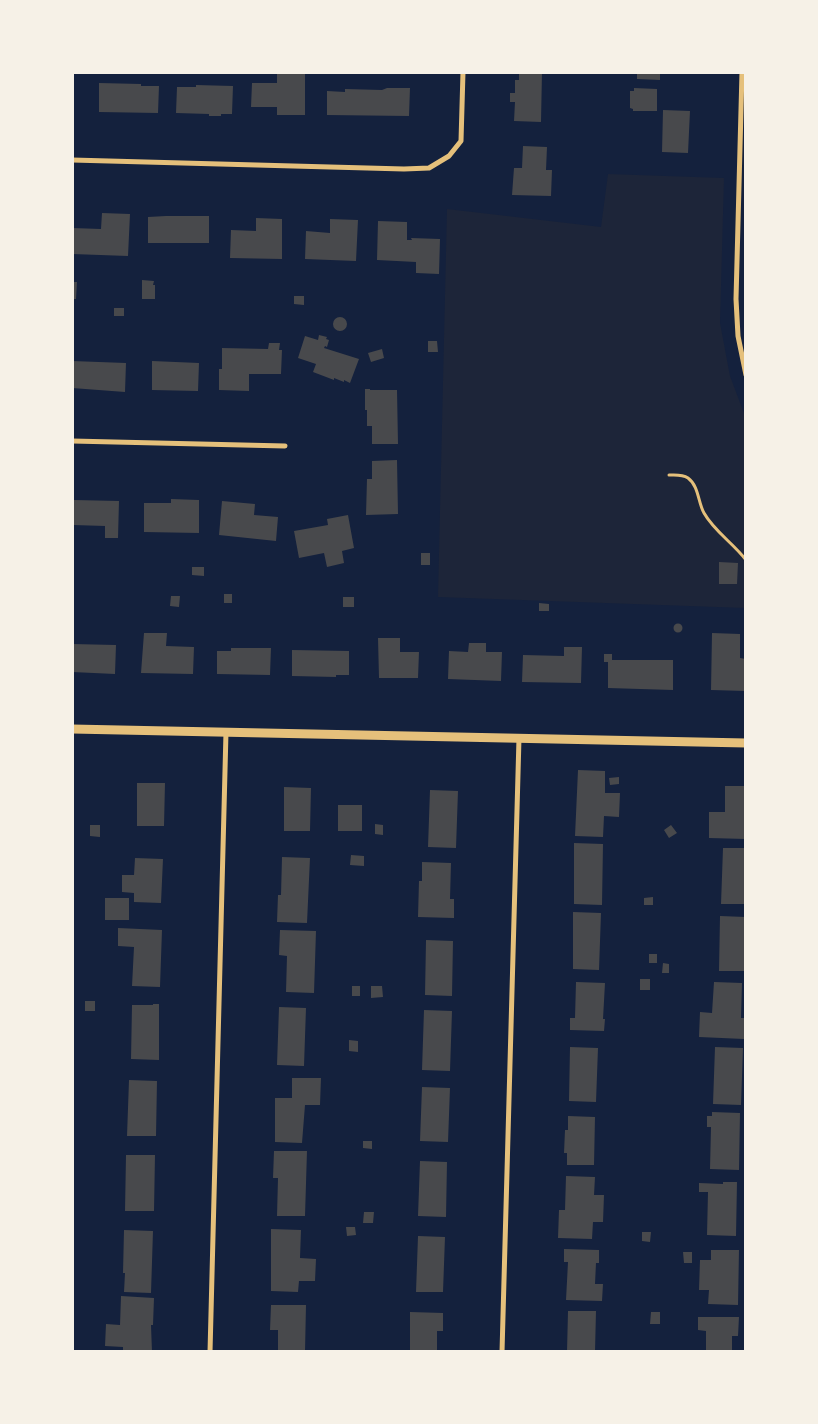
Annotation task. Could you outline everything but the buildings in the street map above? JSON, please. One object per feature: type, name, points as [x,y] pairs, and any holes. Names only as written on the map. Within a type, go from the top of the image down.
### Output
[{"type":"street","points":[[72,160],[404,169],[429,168],[449,156],[461,141],[463,72]]},
{"type":"street","points":[[742,72],[736,299],[738,336],[746,375]]},
{"type":"street","points":[[72,441],[285,446]]},
{"type":"street","points":[[72,730],[746,743]]},
{"type":"street","points":[[210,1352],[226,732]]},
{"type":"street","points":[[502,1352],[518,738]]},
{"type":"path","points":[[669,475],[676,474],[689,479],[697,492],[699,504],[710,524],[746,560]]},
{"type":"shaded area","points":[[608,174],[724,178],[720,323],[730,376],[745,416],[745,608],[438,597],[447,209],[601,227]]}]
